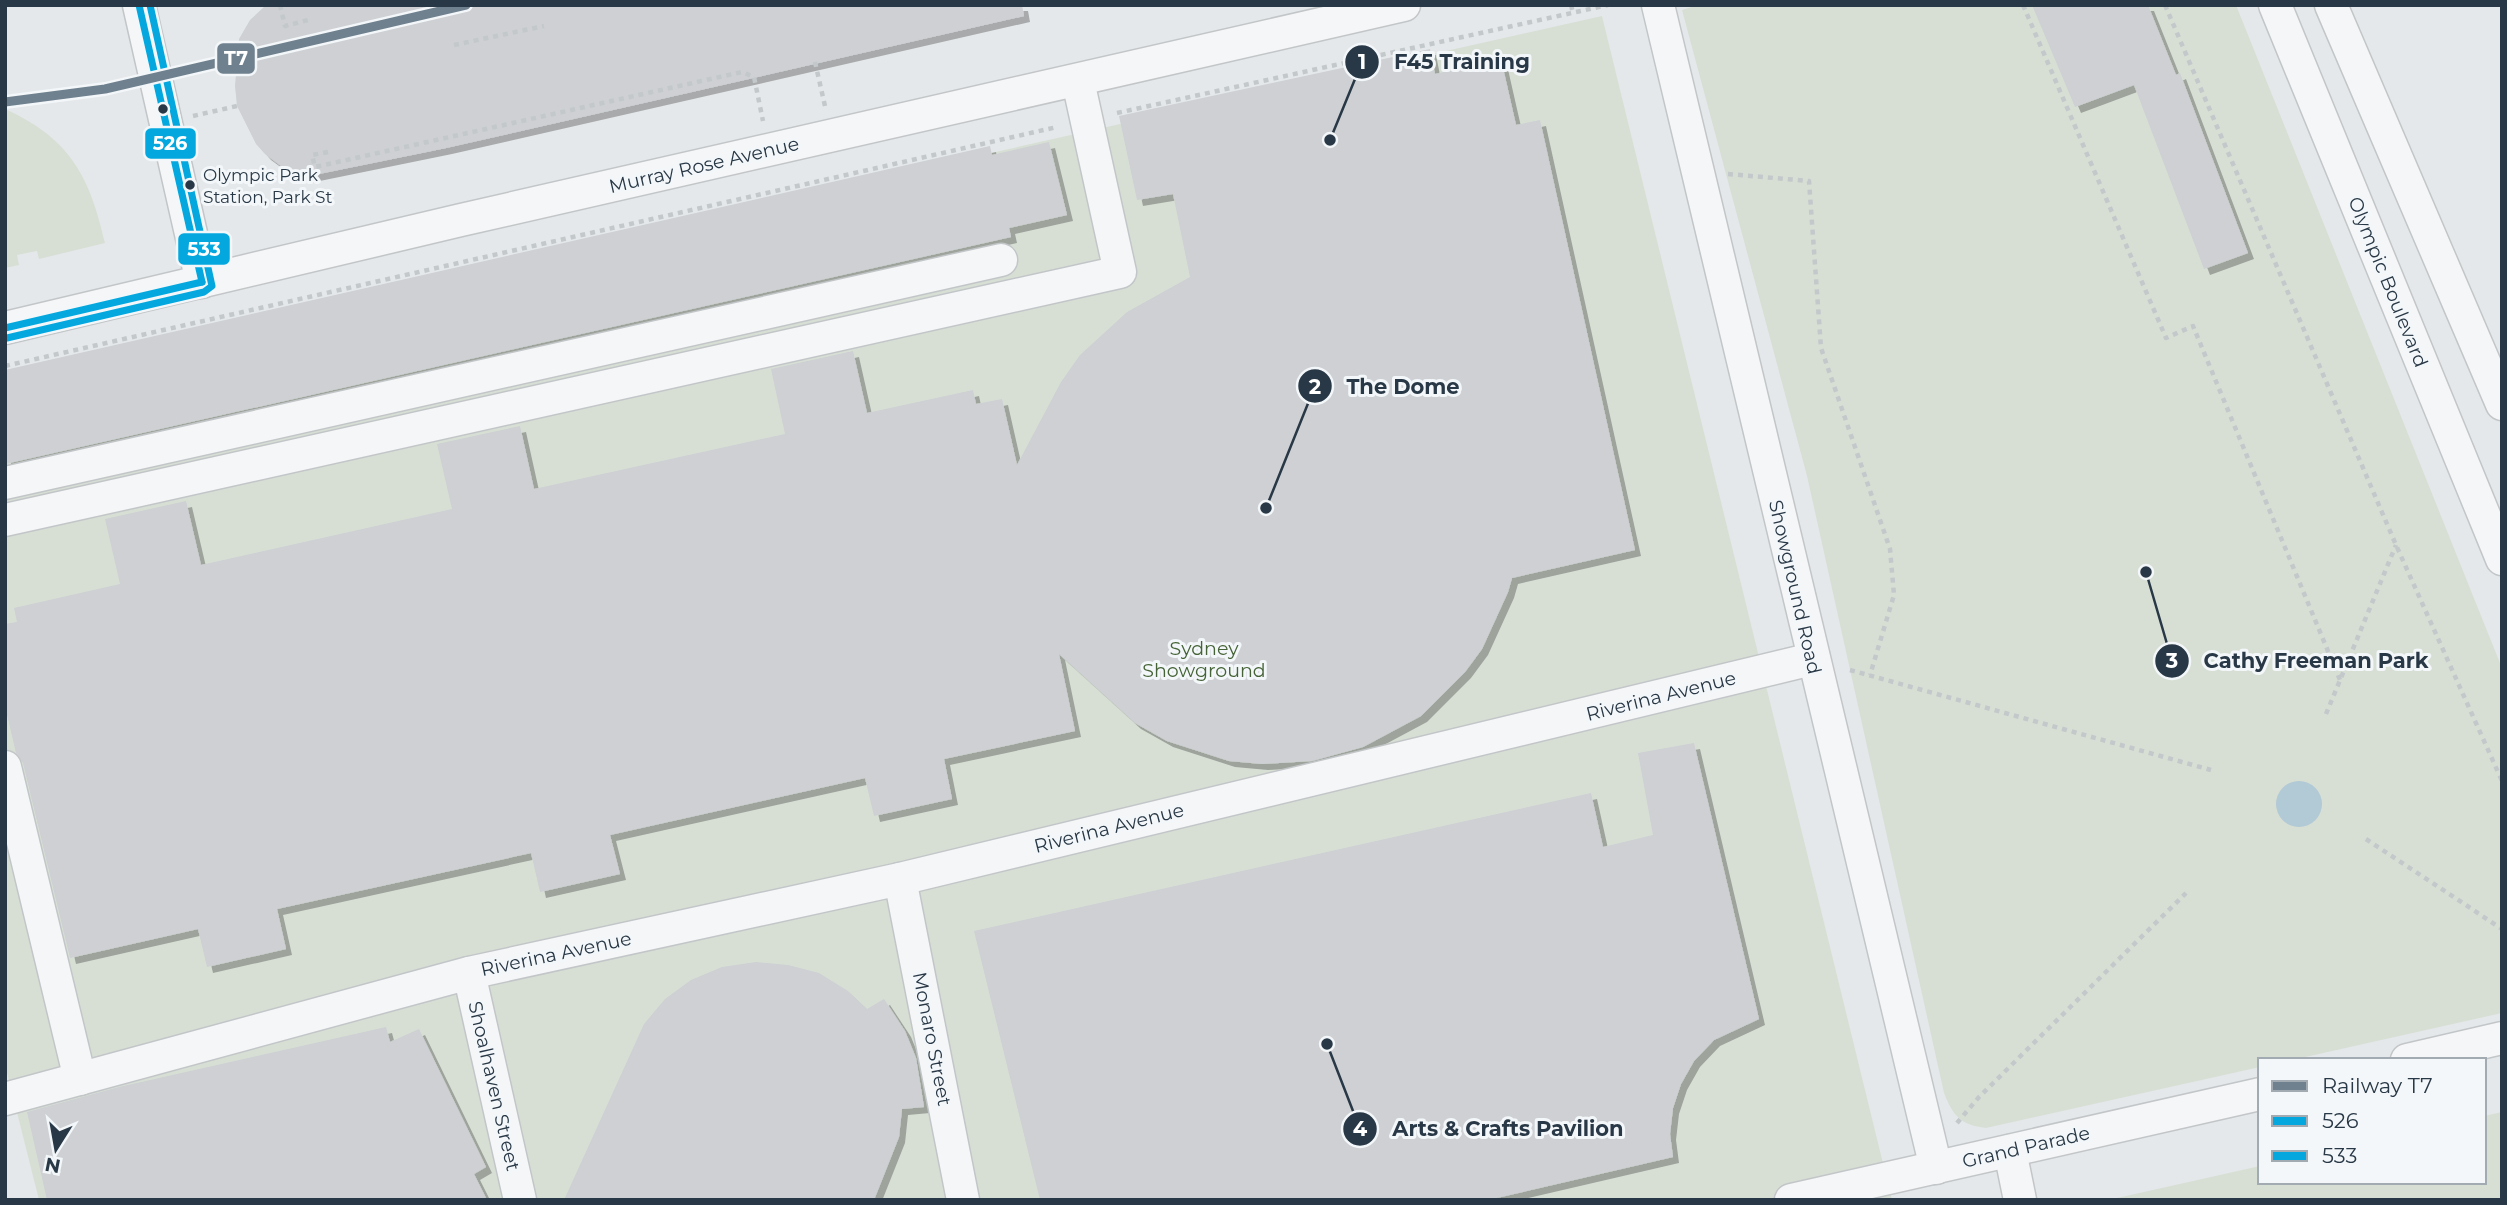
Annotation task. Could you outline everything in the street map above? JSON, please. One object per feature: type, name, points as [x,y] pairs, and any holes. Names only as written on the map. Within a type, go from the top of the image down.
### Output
[{"type":"street","points":[[139,5],[202,282]]},
{"type":"street","name":"Murray Rose Avenue","points":[[5,328],[474,216],[1404,5]]},
{"type":"street","name":"Showground Road","points":[[1658,5],[1812,659],[1936,1168]]},
{"type":"street","name":"Olympic Boulevard","points":[[2275,5],[2502,559]]},
{"type":"street","points":[[2331,5],[2502,404]]},
{"type":"street","points":[[5,520],[1120,272],[1078,81]]},
{"type":"street","points":[[5,483],[1001,260]]},
{"type":"street","name":"Riverina Avenue","points":[[5,1099],[469,973],[900,878],[1812,659]]},
{"type":"street","points":[[5,767],[80,1079]]},
{"type":"street","name":"Monaro Street","points":[[900,878],[963,1200]]},
{"type":"street","name":"Shoalhaven Street","points":[[469,973],[520,1200]]},
{"type":"street","points":[[2416,1058],[2502,1038]]},
{"type":"street","name":"Grand Parade","points":[[1791,1200],[2258,1094]]},
{"type":"street","points":[[2010,1151],[2020,1200]]},
{"type":"path","points":[[279,5],[285,26],[308,20]]},
{"type":"path","points":[[1571,5],[1573,13]]},
{"type":"path","points":[[5,366],[1086,120],[1608,5]]},
{"type":"path","points":[[2023,5],[2166,338],[2193,326],[2340,680]]},
{"type":"path","points":[[2165,5],[2396,545],[2502,781]]},
{"type":"path","points":[[454,45],[544,26]]},
{"type":"path","points":[[815,62],[831,135]]},
{"type":"path","points":[[328,152],[312,155],[315,167],[742,72],[754,77],[769,151]]},
{"type":"path","points":[[165,121],[237,106]]},
{"type":"path","points":[[1697,171],[1809,181],[1821,348],[1890,549],[1894,595],[1870,675]]},
{"type":"path","points":[[2326,714],[2396,545]]},
{"type":"path","points":[[1812,659],[2211,770]]},
{"type":"path","points":[[2365,839],[2502,929]]},
{"type":"path","points":[[1936,1168],[1954,1127],[1979,1097],[2186,893]]},
{"type":"green space","points":[[1698,5],[2236,5],[2502,668],[2502,1013],[2301,1058],[2258,1058],[2258,1067],[1986,1128],[1970,1125],[1959,1118],[1944,1093],[1807,476],[1682,10]]},
{"type":"green space","name":"Sydney Showground","points":[[1602,16],[1892,1200],[39,1200],[5,1065],[5,374]]},
{"type":"green space","points":[[5,109],[46,133],[74,162],[92,198],[105,243],[39,259],[37,251],[17,255],[19,265],[5,268]]},
{"type":"green space","points":[[2502,1112],[2502,1200],[2108,1200],[2258,1166],[2258,1184],[2486,1184],[2486,1116]]},
{"type":"water","points":[[2299,781],[2315,788],[2322,804],[2315,820],[2299,827],[2283,820],[2276,804],[2283,788]]},
{"type":"building","points":[[266,5],[1022,5],[1024,16],[446,148],[304,177],[288,171],[265,154],[256,144],[237,106],[235,86],[239,39],[250,20]]},
{"type":"building","points":[[2032,5],[2148,5],[2176,75],[2180,73],[2248,253],[2204,269],[2134,85],[2075,107]]},
{"type":"building","points":[[1430,49],[1435,74],[1501,59],[1516,125],[1540,120],[1635,550],[1512,578],[1482,649],[1465,672],[1421,716],[1363,747],[1312,761],[1262,764],[1229,761],[1167,741],[1135,723],[1059,654],[1075,731],[944,759],[952,799],[874,816],[865,778],[610,835],[620,874],[540,892],[531,853],[277,909],[286,949],[207,967],[198,929],[70,958],[23,763],[16,753],[5,706],[5,624],[17,622],[14,608],[120,584],[105,519],[186,501],[201,565],[452,509],[437,444],[520,426],[534,489],[785,434],[771,369],[853,351],[867,413],[973,390],[976,404],[1002,399],[1017,465],[1061,382],[1080,355],[1127,312],[1190,277],[1173,194],[1137,200],[1119,116]]},
{"type":"building","points":[[1049,142],[1067,215],[1009,228],[1011,237],[5,464],[5,370],[990,146],[992,155]]},
{"type":"building","points":[[1694,743],[1759,1019],[1714,1040],[1694,1061],[1681,1084],[1673,1108],[1670,1134],[1673,1157],[1488,1200],[1040,1200],[974,931],[1591,793],[1603,847],[1653,835],[1638,753]]},
{"type":"building","points":[[756,962],[788,965],[819,973],[848,991],[867,1009],[884,999],[905,1031],[916,1058],[924,1107],[902,1109],[899,1137],[874,1200],[564,1200],[644,1024],[665,999],[691,980],[722,967]]},
{"type":"building","points":[[386,1027],[390,1042],[419,1029],[486,1167],[474,1174],[487,1200],[47,1200],[27,1112],[119,1087]]},
{"type":"rail line","name":"T7","points":[[5,102],[105,89],[466,5]]},
{"type":"transit line","name":"526","points":[[139,5],[202,282]]},
{"type":"transit line","name":"533","points":[[7,338],[204,292],[212,286],[150,5]]},
{"type":"transit line","name":"526","points":[[5,328],[202,282]]},
{"type":"place","name":"F45 Training","points":[[1330,140]]},
{"type":"place","name":"Olympic Park Station, Park St","points":[[190,185]]},
{"type":"place","name":"The Dome","points":[[1266,508]]},
{"type":"place","name":"Cathy Freeman Park","points":[[2146,572]]},
{"type":"place","name":"Arts & Crafts Pavilion","points":[[1327,1044]]}]
